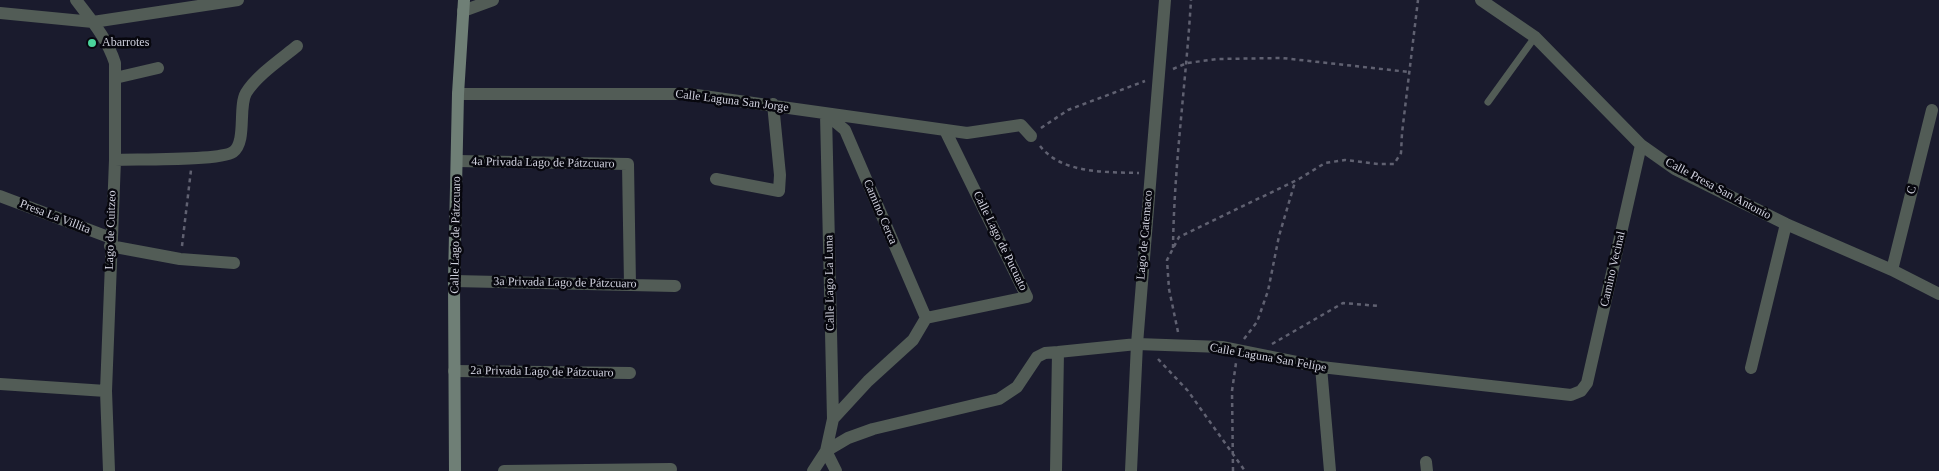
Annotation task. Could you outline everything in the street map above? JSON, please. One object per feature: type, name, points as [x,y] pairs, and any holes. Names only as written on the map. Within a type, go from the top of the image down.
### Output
[{"type":"street","name":"Lago de Cuitzeo","points":[[76,0],[110,48],[116,78],[115,160],[106,391],[109,471]]},
{"type":"street","points":[[0,13],[93,22],[238,0]]},
{"type":"street","points":[[463,6],[493,0]]},
{"type":"street","name":"Lago de Catemaco","points":[[1131,471],[1141,344],[1150,173],[1165,0]]},
{"type":"street","name":"Calle Presa San Antonio","points":[[1481,0],[1535,38],[1641,145],[1675,169],[1786,224],[1892,270],[1939,294]]},
{"type":"street","name":"Calle Lago de Pátzcuaro","points":[[454,471],[454,281],[458,94],[463,6]]},
{"type":"street","points":[[115,160],[192,158],[233,152],[238,146],[240,138],[245,94],[262,75],[296,46]]},
{"type":"street","points":[[116,78],[158,68]]},
{"type":"street","name":"Calle Laguna San Jorge","points":[[458,94],[689,94],[773,104],[826,114],[967,133],[1022,125],[1031,136]]},
{"type":"street","points":[[716,179],[779,191],[780,175],[773,104]]},
{"type":"street","name":"C","points":[[1892,270],[1932,110]]},
{"type":"street","name":"Camino Cerca","points":[[826,114],[845,130],[926,318]]},
{"type":"street","name":"Calle Lago La Luna","points":[[826,114],[833,419],[826,450]]},
{"type":"street","name":"Calle Lago de Pucuato","points":[[926,318],[1027,297],[945,130]]},
{"type":"street","name":"Camino Vecinal","points":[[1581,391],[1587,383],[1641,145]]},
{"type":"street","name":"4a Privada Lago de Pátzcuaro","points":[[457,161],[628,164],[630,285]]},
{"type":"street","name":"Presa La Villita","points":[[0,196],[111,242],[180,259],[234,263]]},
{"type":"street","points":[[1751,368],[1786,224]]},
{"type":"street","name":"3a Privada Lago de Pátzcuaro","points":[[454,281],[675,286]]},
{"type":"street","points":[[833,419],[868,381],[913,340],[926,318]]},
{"type":"street","name":"Calle Laguna San Felipe","points":[[813,471],[826,450],[848,438],[874,429],[999,399],[1017,387],[1037,357],[1045,353],[1141,344],[1222,347],[1321,367],[1571,395],[1581,391]]},
{"type":"street","points":[[1056,471],[1058,352]]},
{"type":"street","points":[[1321,367],[1330,471]]},
{"type":"street","name":"2a Privada Lago de Pátzcuaro","points":[[454,371],[630,373]]},
{"type":"street","points":[[0,384],[106,391]]},
{"type":"street","points":[[826,450],[836,471]]},
{"type":"street","points":[[504,471],[671,469]]},
{"type":"lane","points":[[1488,102],[1535,38]]},
{"type":"path","points":[[1173,250],[1174,193],[1187,63],[1191,0]]},
{"type":"path","points":[[1183,346],[1169,289],[1167,260],[1179,237],[1296,181],[1325,163],[1345,160],[1394,164],[1401,153],[1418,0]]},
{"type":"path","points":[[1150,173],[1102,171],[1075,167],[1048,156],[1031,136],[1048,122],[1068,110],[1187,63],[1218,59],[1282,58],[1409,72]]},
{"type":"path","points":[[180,259],[192,158]]},
{"type":"path","points":[[1233,471],[1232,391],[1238,351],[1257,322],[1268,291],[1279,236],[1296,181]]},
{"type":"path","points":[[1258,355],[1272,343],[1342,303],[1379,306]]},
{"type":"path","points":[[1141,344],[1188,391],[1245,471]]},
{"type":"place","name":"Abarrotes","points":[[92,43]]}]
